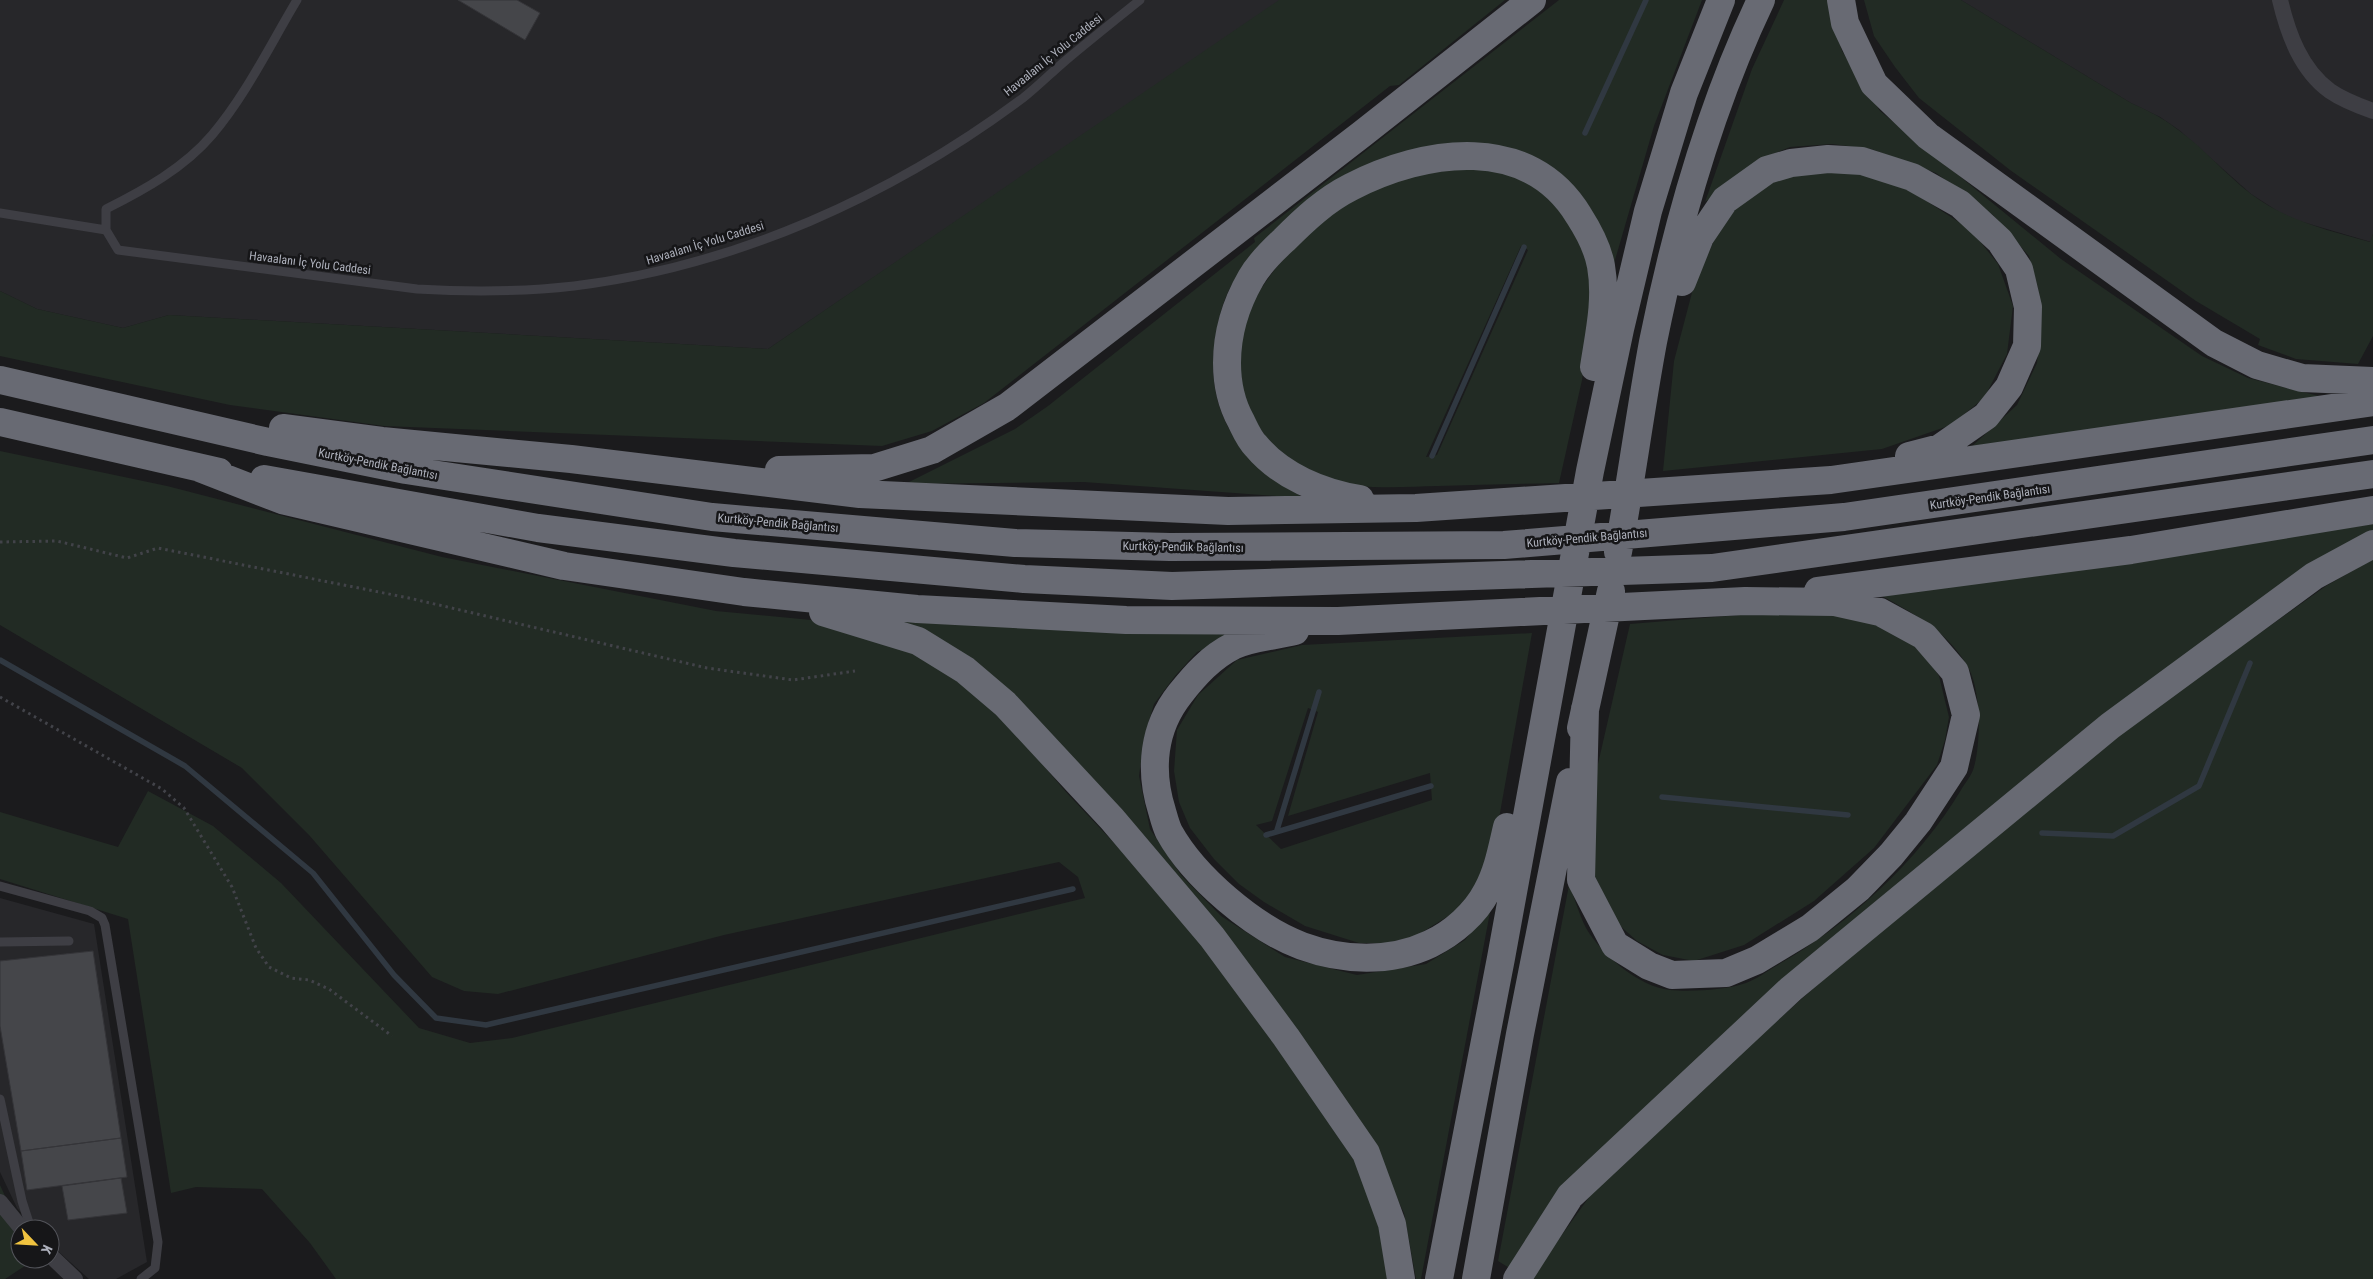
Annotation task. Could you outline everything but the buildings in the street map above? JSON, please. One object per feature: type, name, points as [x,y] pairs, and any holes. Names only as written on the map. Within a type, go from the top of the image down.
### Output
[{"type":"highway","points":[[678,472],[874,468],[932,450],[1007,407],[1355,140],[1532,0]]},
{"type":"highway","points":[[1438,1279],[1590,472],[1620,329],[1648,211],[1684,93],[1721,0]]},
{"type":"highway","points":[[1476,1279],[1520,1034],[1585,709],[1603,634],[1634,467],[1653,342],[1690,191],[1741,44],[1762,0]]},
{"type":"highway","points":[[1840,0],[1846,23],[1874,84],[1928,136],[2214,343],[2257,365],[2302,378],[2373,381]]},
{"type":"highway","points":[[1416,508],[1340,496],[1303,482],[1277,466],[1254,445],[1238,416],[1227,383],[1227,341],[1236,311],[1251,278],[1273,250],[1312,213],[1350,188],[1388,171],[1427,160],[1461,155],[1493,156],[1524,166],[1551,181],[1571,202],[1586,228],[1601,264],[1604,299],[1593,378],[1590,472]]},
{"type":"highway","points":[[1653,342],[1678,292],[1700,237],[1725,200],[1767,170],[1792,163],[1828,159],[1862,161],[1912,177],[1960,204],[2000,241],[2019,269],[2028,308],[2027,346],[2009,387],[1986,416],[1940,448],[1831,480]]},
{"type":"highway","name":"Kurtköy-Pendik Bağlantısı","points":[[0,380],[268,442],[406,470],[712,517],[1015,543],[1170,548],[1504,545],[1844,517],[2373,440]]},
{"type":"highway","points":[[74,397],[382,441],[571,459],[870,495],[1228,511],[1416,508],[1831,480],[2373,402]]},
{"type":"highway","points":[[0,422],[202,470],[296,484],[538,528],[734,553],[1024,579],[1172,586],[1712,568],[2373,474]]},
{"type":"highway","points":[[202,470],[282,500],[564,566],[744,592],[917,609],[1126,620],[1338,621],[1745,601],[1835,602],[1880,612],[1924,636],[1955,672],[1966,716],[1954,767],[1918,822],[1892,855],[1858,889],[1810,928],[1757,960],[1726,973],[1672,975],[1649,966],[1615,945],[1581,880],[1585,709]]},
{"type":"highway","points":[[1745,601],[2131,550],[2373,510]]},
{"type":"highway","points":[[1517,1279],[1570,1196],[1791,989],[2110,726],[2314,576],[2373,544]]},
{"type":"highway","points":[[744,592],[837,616],[918,641],[965,670],[1005,704],[1112,820],[1212,938],[1286,1037],[1366,1153],[1392,1224],[1401,1279]]},
{"type":"highway","points":[[1338,621],[1234,645],[1216,656],[1197,673],[1168,709],[1157,740],[1153,768],[1158,797],[1169,832],[1192,863],[1216,890],[1244,914],[1300,945],[1328,954],[1389,958],[1421,949],[1444,938],[1465,920],[1487,892],[1499,862],[1511,810],[1548,698]]},
{"type":"street","points":[[2280,0],[2292,41],[2312,74],[2330,91],[2373,111]]},
{"type":"street","points":[[0,1202],[14,1219]]},
{"type":"street","points":[[60,1265],[75,1279]]},
{"type":"lane","points":[[0,213],[106,230],[106,209],[158,182],[211,136],[235,104],[297,0]]},
{"type":"lane","name":"Havaalanı İç Yolu Caddesi","points":[[106,230],[118,250],[417,289],[506,291],[574,286],[640,275],[703,260],[763,240],[816,220],[866,196],[940,154],[1023,98],[1140,0]]},
{"type":"lane","points":[[0,886],[90,911],[102,918],[105,925],[158,1242],[155,1268],[141,1279]]},
{"type":"lane","points":[[0,942],[68,941]]},
{"type":"lane","points":[[0,1100],[22,1201],[28,1219]]},
{"type":"path","points":[[0,542],[57,541],[127,558],[158,548],[409,598],[707,668],[793,680],[855,671]]},
{"type":"path","points":[[0,697],[162,789],[184,808],[232,887],[256,948],[269,967],[291,978],[310,980],[329,989],[392,1036]]},
{"type":"shaded area","points":[[0,0],[1282,0],[768,349],[169,315],[123,328],[37,309],[0,291]]},
{"type":"shaded area","points":[[1279,0],[1505,0],[1399,85],[1390,86],[984,403],[932,431],[882,446],[384,426],[230,405],[0,356],[0,291],[37,309],[123,328],[169,315],[768,349]]},
{"type":"shaded area","points":[[1559,0],[1702,0],[1654,126],[1613,267],[1602,233],[1586,201],[1560,175],[1425,150],[1242,273],[1234,281],[1227,293],[1216,334],[1213,362],[1215,387],[1221,411],[1231,432],[1244,451],[1281,484],[1304,498],[1084,482],[905,484],[1015,429],[1048,406],[1255,242],[1254,238]]},
{"type":"shaded area","points":[[1784,0],[1827,0],[1842,51],[1880,111],[2061,259],[2202,356],[2248,378],[2323,397],[1969,449],[2017,405],[2037,363],[2041,323],[2038,288],[2029,256],[1993,215],[1936,173],[1871,149],[1832,144],[1790,147],[1768,156],[1705,202],[1752,69]]},
{"type":"shaded area","points":[[1864,0],[1961,0],[2131,103],[2166,121],[2187,136],[2251,194],[2279,211],[2308,224],[2370,242],[2373,234],[2373,336],[2358,364],[2296,359],[2258,345],[2260,339],[2196,301],[2010,170],[1919,98],[1874,36]]},
{"type":"shaded area","points":[[1961,0],[2373,0],[2373,234],[2371,242],[2296,220],[2279,212],[2251,194],[2179,130],[2160,117],[2131,103]]},
{"type":"shaded area","points":[[1459,165],[1515,173],[1566,210],[1591,265],[1593,297],[1582,380],[1559,483],[1381,487],[1338,483],[1313,476],[1280,453],[1262,432],[1250,410],[1242,386],[1239,363],[1241,341],[1246,320],[1254,300],[1280,263],[1297,245],[1329,216],[1355,198],[1388,183]],"holes":[[[1521,246],[1528,250],[1437,455],[1426,457]]]},
{"type":"shaded area","points":[[1800,170],[1865,173],[1911,191],[1971,230],[1998,264],[2013,306],[2007,354],[1984,398],[1951,425],[1882,449],[1663,471],[1674,361],[1694,285],[1721,225],[1751,192]]},
{"type":"shaded area","points":[[0,451],[167,486],[442,557],[716,611],[811,620],[900,646],[953,675],[1002,717],[1066,792],[1132,862],[1210,954],[1314,1097],[1352,1154],[1379,1216],[1393,1279],[336,1279],[310,1243],[262,1189],[196,1187],[171,1193],[128,919],[0,879],[0,812],[118,847],[148,791],[213,826],[281,883],[419,1028],[470,1043],[512,1038],[1085,898],[1078,877],[1059,862],[724,935],[498,994],[464,991],[432,977],[309,835],[242,768],[0,625]]},
{"type":"shaded area","points":[[2373,524],[2373,537],[1875,906],[1511,1269],[1498,1261],[1569,885],[1586,928],[1593,938],[1622,968],[1646,983],[1658,988],[1688,991],[1708,990],[1746,983],[1803,950],[1829,932],[1879,890],[1924,842],[1944,816],[1970,776],[1974,767],[1978,744],[1979,717],[1976,691],[1969,669],[1961,656],[1942,635],[1907,610],[1882,596]]},
{"type":"shaded area","points":[[2373,559],[2373,1279],[1530,1279],[1595,1189],[1717,1074],[1895,916],[2132,724],[2326,586]]},
{"type":"shaded area","points":[[1763,613],[1833,615],[1873,620],[1910,642],[1927,658],[1939,676],[1949,717],[1945,740],[1937,765],[1874,848],[1814,901],[1744,945],[1694,961],[1663,955],[1637,941],[1618,924],[1591,878],[1595,777],[1630,624]]},
{"type":"shaded area","points":[[887,615],[985,624],[1240,635],[1197,652],[1175,676],[1154,704],[1144,738],[1139,776],[1150,829],[1181,875],[1221,916],[1285,957],[1357,975],[1426,964],[1465,940],[1491,907],[1421,1279],[1416,1279],[1404,1213],[1371,1144],[1028,711]]},
{"type":"shaded area","points":[[1532,633],[1495,841],[1480,879],[1458,910],[1416,936],[1387,943],[1359,943],[1305,926],[1264,902],[1239,884],[1214,859],[1190,828],[1179,802],[1174,771],[1177,730],[1198,695],[1237,660],[1302,645]],"holes":[[[1308,708],[1318,712],[1288,816],[1430,773],[1432,800],[1281,849],[1256,825],[1272,821]]]},
{"type":"shaded area","points":[[0,898],[94,924],[147,1262],[116,1279],[89,1279],[60,1253],[60,1219],[27,1219],[17,1208],[0,1172]]},
{"type":"shaded area","points":[[0,1185],[15,1219],[10,1219],[10,1269],[20,1269],[5,1279],[0,1279]]},
{"type":"waterway","points":[[1585,133],[1646,0]]},
{"type":"waterway","points":[[1432,456],[1524,247]]},
{"type":"waterway","points":[[0,660],[185,766],[313,873],[394,975],[436,1018],[486,1025],[1073,889]]},
{"type":"waterway","points":[[2042,833],[2113,836],[2199,786],[2250,663]]},
{"type":"waterway","points":[[1277,830],[1319,692]]},
{"type":"waterway","points":[[1266,835],[1431,786]]},
{"type":"waterway","points":[[1662,797],[1848,815]]}]
